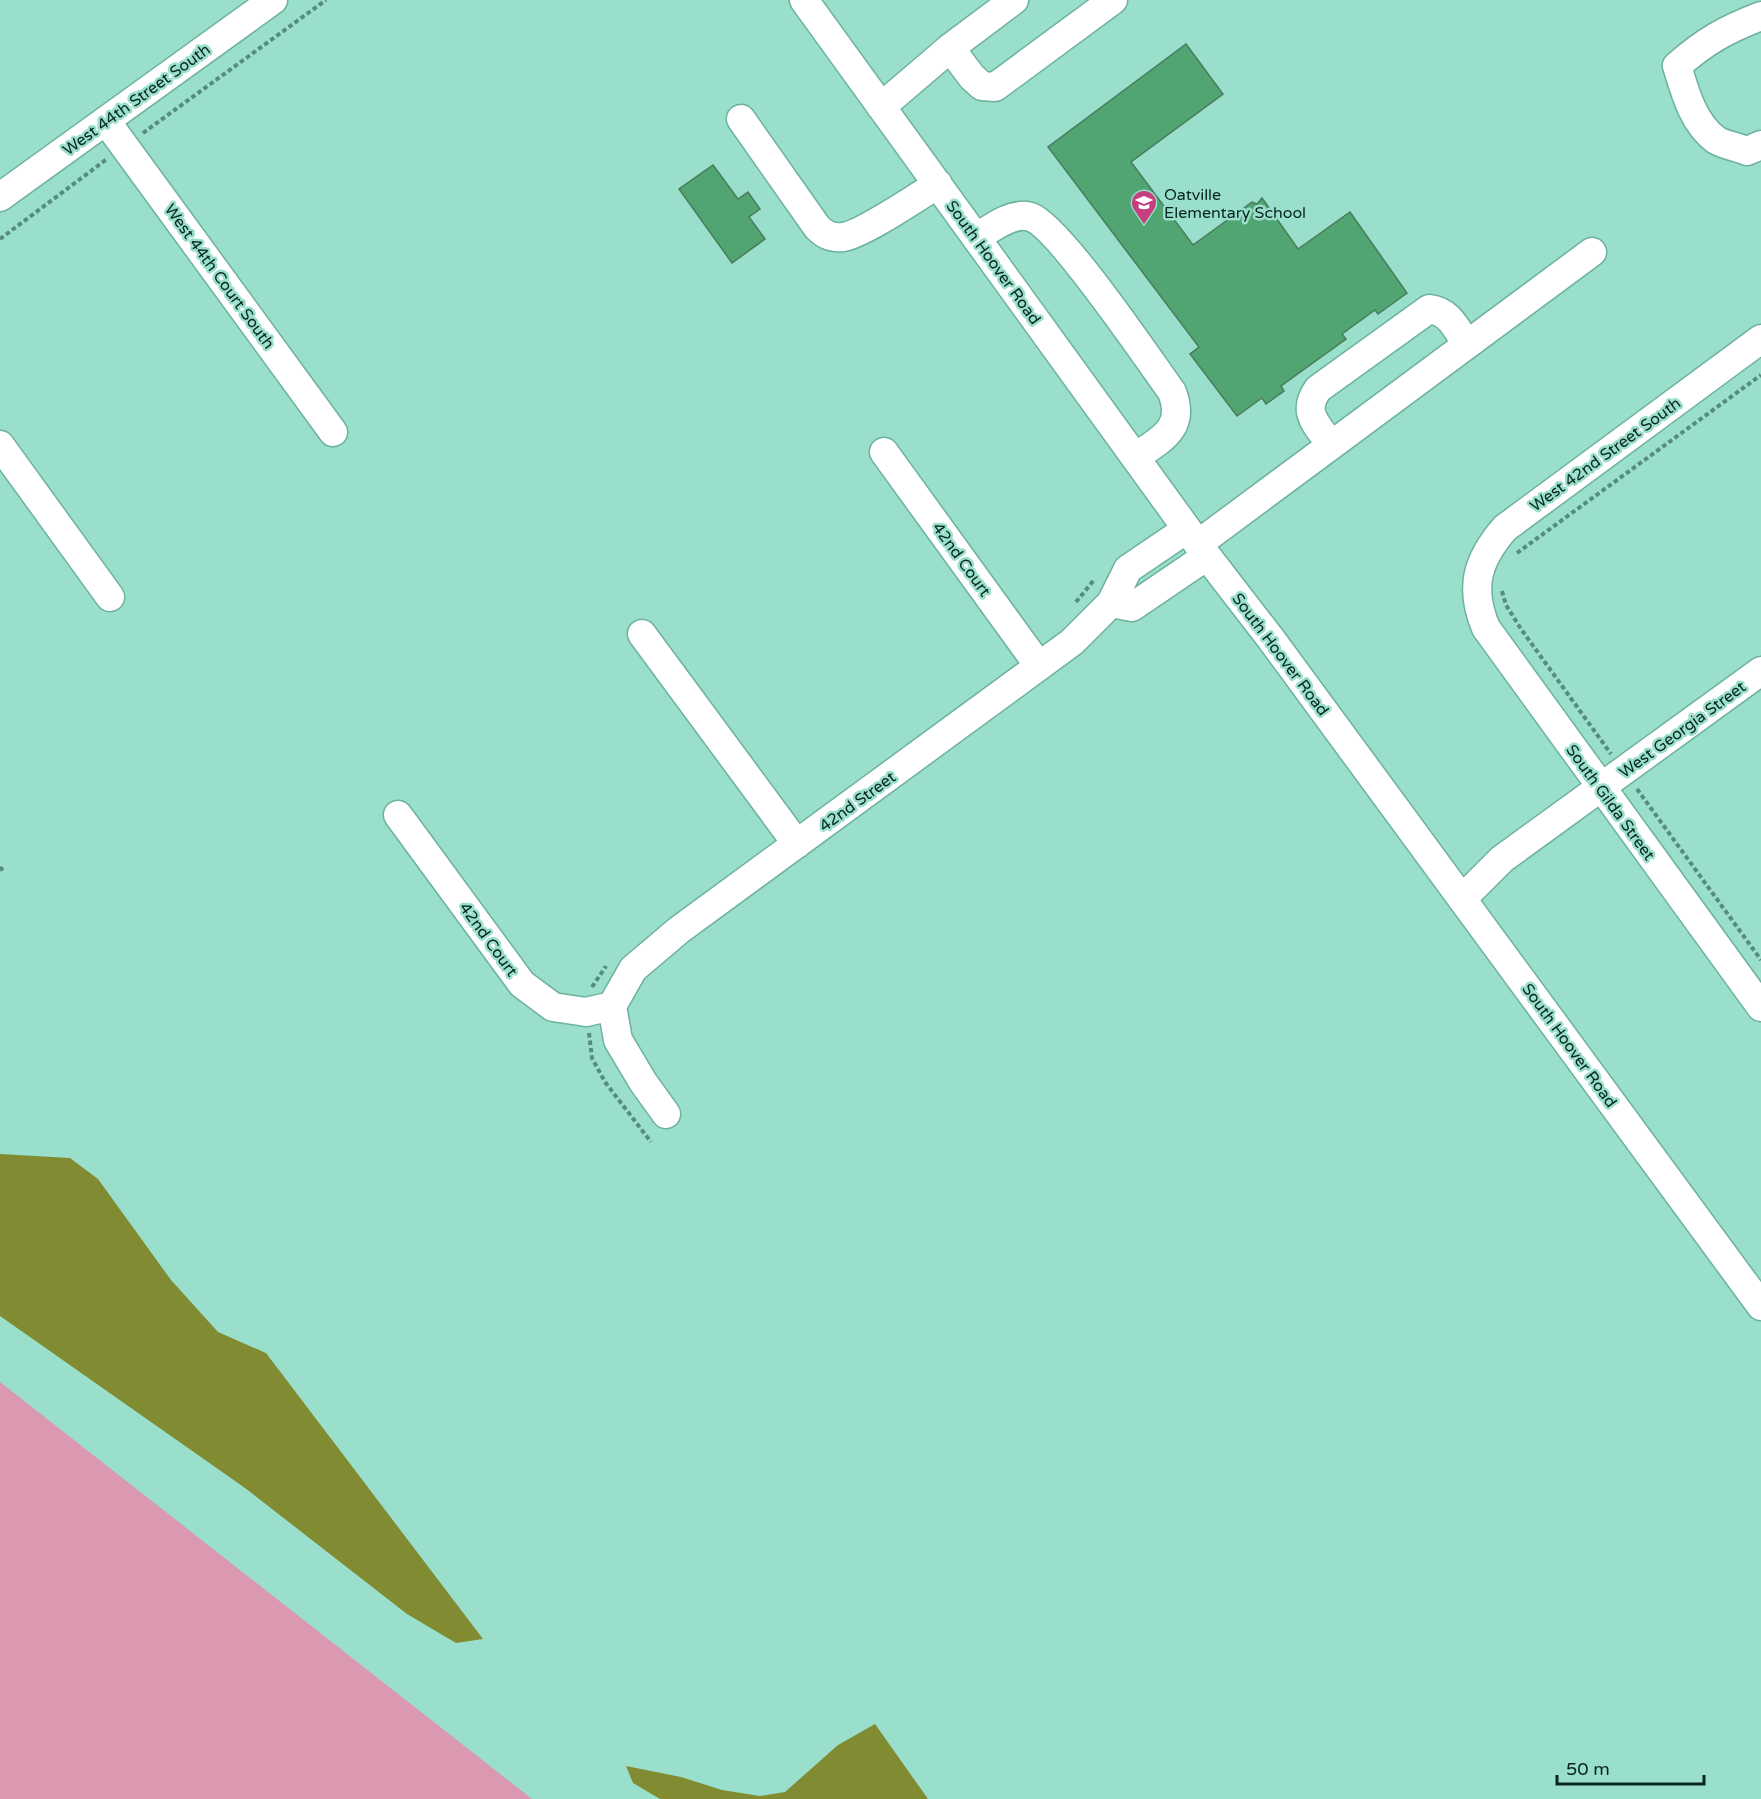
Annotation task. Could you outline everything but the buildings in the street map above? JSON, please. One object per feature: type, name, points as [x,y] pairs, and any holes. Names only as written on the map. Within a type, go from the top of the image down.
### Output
[{"type":"street","name":"South Hoover Road","points":[[804,0],[1197,543],[1271,639],[1761,1306]]},
{"type":"street","points":[[881,107],[950,48],[1014,0]]},
{"type":"street","points":[[950,48],[972,77],[982,86],[995,87],[1113,0]]},
{"type":"street","name":"West 44th Street South","points":[[0,197],[106,121],[255,5]]},
{"type":"street","points":[[1761,16],[1732,27],[1698,47],[1677,66],[1686,96],[1698,120],[1717,140],[1747,151],[1761,145]]},
{"type":"street","points":[[741,119],[818,227],[827,236],[845,237],[874,223],[938,184]]},
{"type":"street","name":"West 44th Court South","points":[[106,121],[333,432]]},
{"type":"street","points":[[976,238],[1000,223],[1021,216],[1030,217],[1044,225],[1084,273],[1172,392],[1177,404],[1178,417],[1174,426],[1135,457]]},
{"type":"street","name":"42nd Street","points":[[612,1006],[633,969],[679,930],[1072,642],[1111,603],[1132,607],[1197,543],[1592,252]]},
{"type":"street","points":[[1331,445],[1312,418],[1309,408],[1318,389],[1429,309],[1437,310],[1448,316],[1466,343]]},
{"type":"street","name":"West 42nd Street South","points":[[1488,588],[1478,572],[1491,544],[1505,528],[1761,339]]},
{"type":"street","points":[[0,445],[110,597]]},
{"type":"street","name":"42nd Court","points":[[884,452],[1039,666]]},
{"type":"street","name":"South Gilda Street","points":[[1488,588],[1479,612],[1486,628],[1761,1007]]},
{"type":"street","points":[[642,634],[797,844]]},
{"type":"street","name":"West Georgia Street","points":[[1462,898],[1502,859],[1761,671]]},
{"type":"street","name":"42nd Court","points":[[398,815],[522,984],[552,1007],[586,1012],[612,1006]]},
{"type":"street","points":[[612,1006],[618,1040],[643,1082],[666,1114]]},
{"type":"path","points":[[0,239],[326,0]]},
{"type":"path","points":[[1514,555],[1761,375]]},
{"type":"path","points":[[1488,588],[1506,605],[1521,629],[1761,960]]},
{"type":"path","points":[[0,867],[4,872]]},
{"type":"shaded area","points":[[0,1154],[70,1158],[98,1179],[171,1280],[218,1332],[266,1353],[483,1639],[456,1643],[407,1614],[245,1488],[0,1316]]},
{"type":"shaded area","points":[[0,1382],[532,1799],[0,1799]]},
{"type":"shaded area","points":[[875,1724],[928,1799],[660,1799],[633,1783],[626,1766],[681,1777],[722,1790],[760,1796],[785,1792],[838,1745]]},
{"type":"place","name":"Oatville Elementary School","points":[[1144,226]]}]
